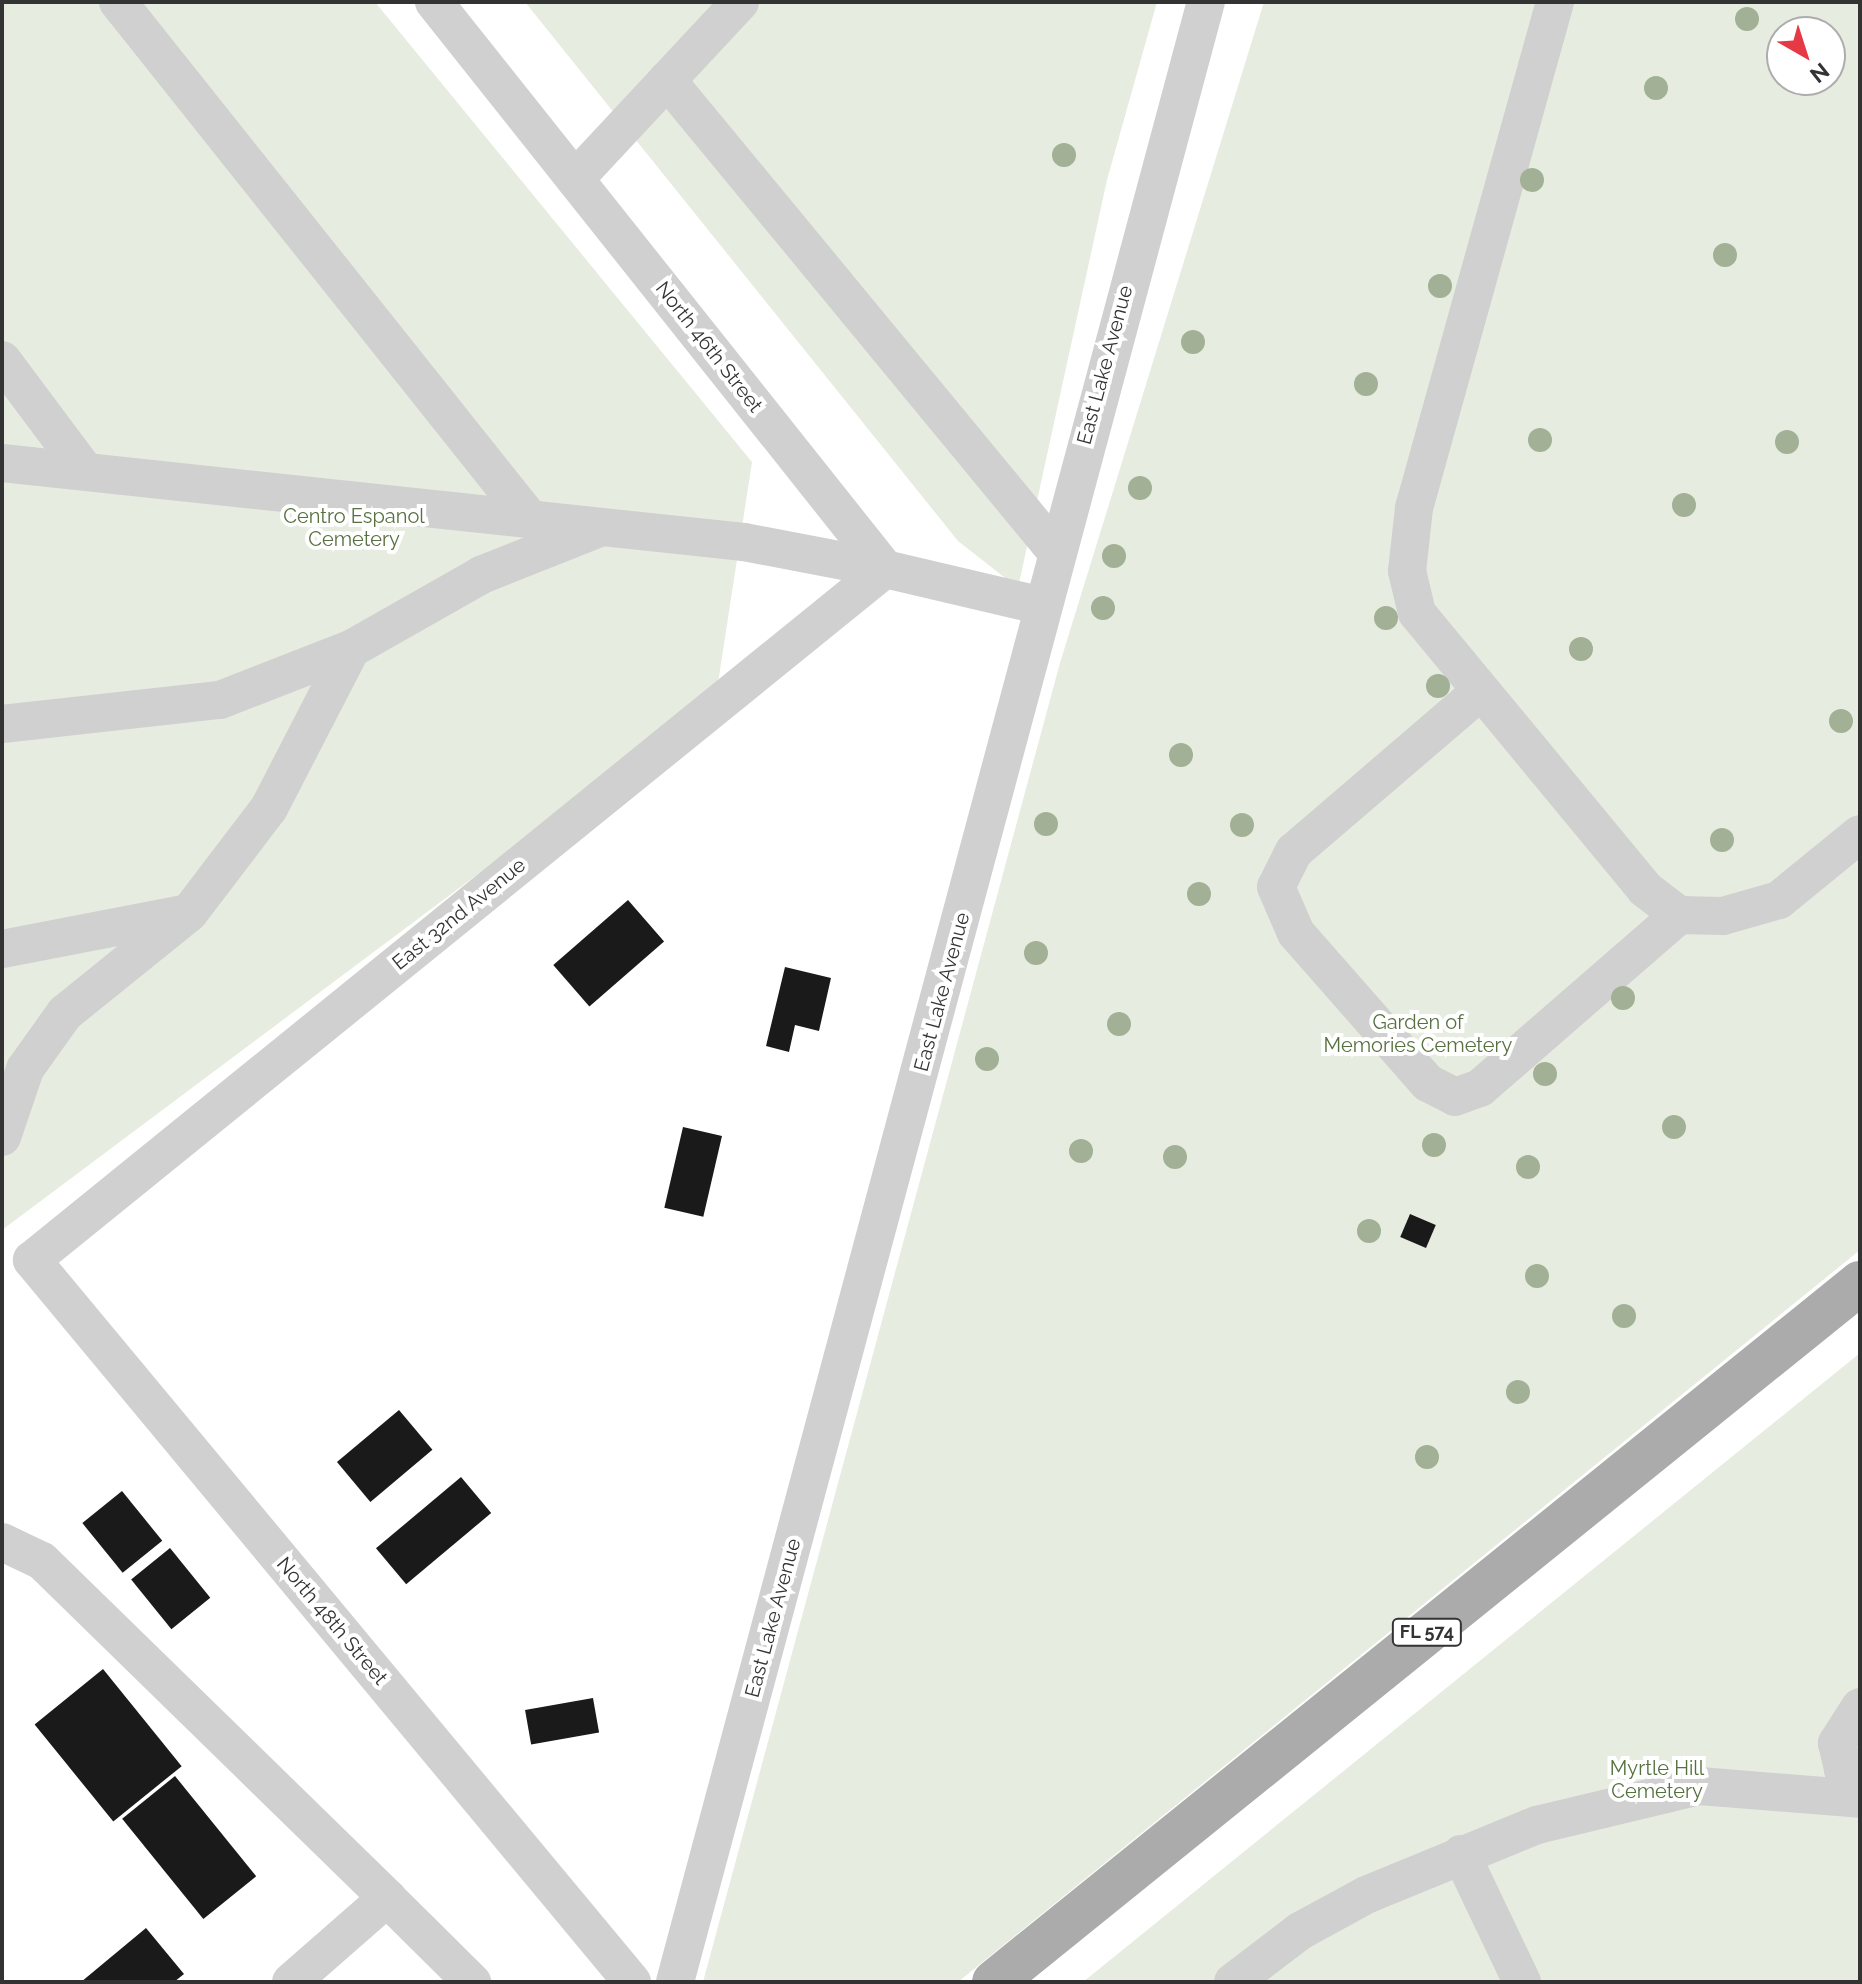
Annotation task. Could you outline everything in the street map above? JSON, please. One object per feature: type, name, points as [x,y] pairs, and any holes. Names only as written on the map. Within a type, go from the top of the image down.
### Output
[{"type":"main road","name":"FL 574","points":[[994,1982],[1860,1283]]},
{"type":"street","points":[[118,2],[530,519]]},
{"type":"street","name":"North 46th Street","points":[[434,2],[885,569]]},
{"type":"street","points":[[575,179],[740,2]]},
{"type":"street","name":"East Lake Avenue","points":[[675,1982],[949,969],[1038,605],[1206,2]]},
{"type":"street","points":[[1555,2],[1414,508],[1407,571],[1417,613],[1645,889],[1679,915],[1723,916],[1779,900],[1860,834]]},
{"type":"street","points":[[667,80],[1054,549]]},
{"type":"street","points":[[2,360],[85,471]]},
{"type":"street","points":[[2,463],[744,542],[885,569],[1038,605]]},
{"type":"street","points":[[2,724],[220,700],[351,649],[481,575],[602,527]]},
{"type":"street","name":"East 32nd Avenue","points":[[32,1260],[885,569]]},
{"type":"street","points":[[2,1137],[25,1069],[65,1013],[189,913],[269,808],[351,649]]},
{"type":"street","points":[[1481,691],[1294,851],[1276,887],[1296,933],[1428,1083],[1455,1097],[1480,1088],[1679,915]]},
{"type":"street","points":[[2,949],[189,913]]},
{"type":"street","name":"North 48th Street","points":[[32,1260],[632,1982]]},
{"type":"street","points":[[2,1542],[53,1570],[472,1982]]},
{"type":"street","points":[[1860,1707],[1837,1743],[1843,1770],[1860,1788]]},
{"type":"street","points":[[1233,1982],[1313,1924],[1461,1854],[1537,1825],[1700,1786],[1860,1799]]},
{"type":"street","points":[[1461,1854],[1522,1982]]},
{"type":"street","points":[[291,1982],[387,1898]]},
{"type":"green space","name":"Centro Espanol Cemetery","points":[[2,2],[375,2],[752,462],[716,696],[2,1230]]},
{"type":"green space","points":[[525,2],[1157,2],[1107,180],[1018,588],[958,541]]},
{"type":"green space","name":"Garden of Memories Cemetery","points":[[1264,2],[1860,2],[1860,1250],[958,1982],[703,1982],[1060,663]]},
{"type":"green space","name":"Myrtle Hill Cemetery","points":[[1860,1353],[1860,1982],[1083,1982]]},
{"type":"building","points":[[628,900],[664,942],[589,1006],[553,965]]},
{"type":"building","points":[[785,967],[831,978],[819,1031],[795,1025],[789,1052],[766,1046]]},
{"type":"building","points":[[683,1127],[722,1136],[703,1217],[664,1208]]},
{"type":"building","points":[[1410,1214],[1436,1225],[1426,1248],[1400,1237]]},
{"type":"building","points":[[399,1410],[432,1450],[370,1502],[337,1462]]},
{"type":"building","points":[[461,1477],[491,1513],[406,1584],[376,1548]]},
{"type":"building","points":[[122,1491],[162,1541],[123,1573],[82,1523]]},
{"type":"building","points":[[170,1548],[210,1598],[171,1629],[131,1579]]},
{"type":"building","points":[[103,1669],[182,1766],[113,1822],[35,1724]]},
{"type":"building","points":[[593,1698],[599,1732],[531,1744],[525,1710]]},
{"type":"building","points":[[175,1776],[256,1876],[203,1919],[122,1819]]},
{"type":"building","points":[[146,1928],[184,1974],[174,1982],[81,1982]]}]
